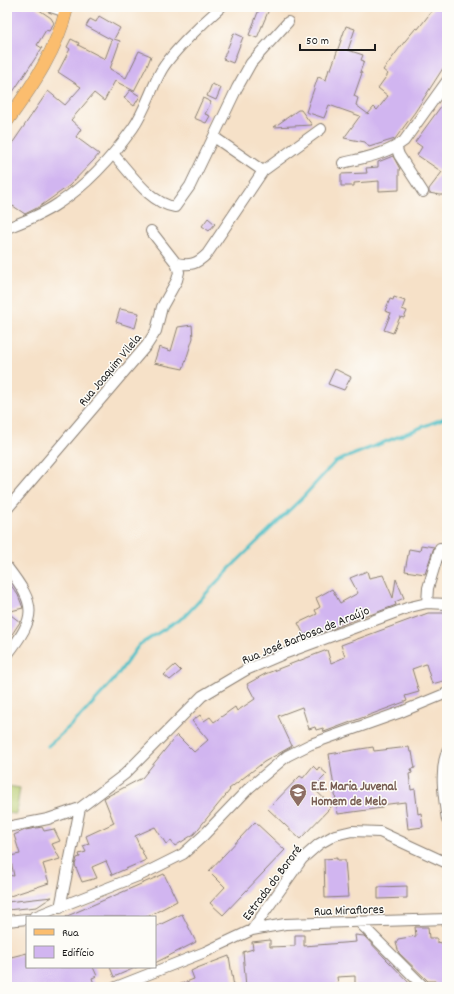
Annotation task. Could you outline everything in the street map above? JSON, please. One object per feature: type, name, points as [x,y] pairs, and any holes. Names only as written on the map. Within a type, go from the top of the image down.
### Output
[{"type":"main road","points":[[7,121],[44,66],[61,30],[67,9]]},
{"type":"street","points":[[51,7],[67,9]]},
{"type":"street","points":[[7,228],[38,215],[59,203],[91,176],[113,154],[134,126],[162,69],[193,34],[222,7]]},
{"type":"street","points":[[113,154],[147,192],[165,206],[175,207],[190,186],[237,88],[251,63],[288,22]]},
{"type":"street","points":[[342,163],[396,146],[407,138],[447,81]]},
{"type":"street","points":[[151,231],[176,263],[188,266],[198,263],[207,254],[263,171],[321,129]]},
{"type":"street","points":[[214,136],[263,171]]},
{"type":"street","points":[[396,146],[398,155],[423,192]]},
{"type":"street","name":"Rua Joaquim Vilela","points":[[7,509],[156,331],[162,307],[177,280],[179,272],[176,263]]},
{"type":"street","points":[[427,603],[428,588],[440,548]]},
{"type":"street","points":[[7,567],[28,598],[30,612],[27,628],[7,655]]},
{"type":"street","name":"Rua José Barbosa de Araújo","points":[[7,827],[48,819],[80,808],[126,774],[190,707],[208,692],[246,670],[388,614],[427,603],[447,604]]},
{"type":"street","points":[[37,916],[142,874],[183,854],[203,836],[249,788],[287,756],[311,744],[401,712],[447,693]]},
{"type":"street","points":[[447,751],[444,764],[443,783],[447,820]]},
{"type":"street","points":[[60,908],[80,808]]},
{"type":"street","name":"Estrada do Bororé","points":[[116,987],[189,958],[252,930],[302,859],[319,844],[335,835],[357,830],[380,832],[447,863]]},
{"type":"street","points":[[7,921],[26,919]]},
{"type":"street","name":"Rua Miraflores","points":[[252,930],[286,924],[447,919]]},
{"type":"street","points":[[358,921],[424,987]]},
{"type":"green space","points":[[7,786],[20,788],[16,814],[7,813]]},
{"type":"building","points":[[7,7],[35,7],[51,18],[54,23],[49,31],[46,30],[37,45],[42,48],[7,101]]},
{"type":"building","points":[[260,7],[270,7],[257,38],[249,35]]},
{"type":"building","points":[[435,7],[447,7],[447,62],[415,112],[395,139],[369,147],[365,142],[344,138],[360,116],[329,105],[324,118],[306,112],[318,77],[326,80],[346,26],[355,29],[348,50],[363,55],[361,60],[364,61],[360,72],[362,73],[354,96],[358,98],[356,105],[368,114],[374,107],[377,110],[388,96],[378,88],[388,74],[383,70],[405,41],[416,28],[418,29]]},
{"type":"building","points":[[99,16],[120,28],[114,39],[120,41],[110,69],[126,78],[139,51],[151,56],[148,64],[134,91],[115,81],[104,101],[94,93],[71,120],[81,129],[76,137],[99,154],[94,160],[69,186],[39,207],[25,214],[13,206],[7,214],[7,151],[48,91],[65,105],[81,87],[58,72],[70,49],[67,47],[71,39],[79,43],[78,45],[105,59],[112,40],[86,26],[90,19],[96,22]]},
{"type":"building","points":[[234,33],[243,37],[233,63],[223,59]]},
{"type":"building","points":[[212,84],[221,88],[216,100],[207,96]]},
{"type":"building","points":[[130,90],[140,96],[134,106],[124,98]]},
{"type":"building","points":[[203,98],[211,102],[205,114],[210,116],[206,123],[194,118]]},
{"type":"building","points":[[447,98],[447,195],[440,195],[429,193],[429,189],[442,172],[417,155],[422,147],[415,142]]},
{"type":"building","points":[[298,110],[301,110],[312,125],[274,127]]},
{"type":"building","points":[[393,156],[400,169],[399,190],[379,191],[379,181],[354,183],[354,186],[341,186],[341,174],[367,173],[366,168],[378,167],[378,162]]},
{"type":"building","points":[[208,218],[215,224],[209,231],[202,226]]},
{"type":"building","points":[[394,297],[405,301],[402,309],[407,311],[404,318],[400,317],[393,333],[384,330],[391,313],[385,311],[390,299],[393,300]]},
{"type":"building","points":[[120,309],[139,313],[135,328],[116,322]]},
{"type":"building","points":[[192,325],[193,338],[183,369],[154,363],[159,347],[171,351],[178,327]]},
{"type":"building","points":[[335,369],[351,377],[344,390],[328,384]]},
{"type":"building","points":[[421,545],[434,547],[425,574],[405,571],[409,549],[420,551]]},
{"type":"building","points":[[367,571],[369,578],[383,575],[393,598],[396,579],[404,598],[395,602],[396,605],[319,634],[316,629],[304,635],[298,623],[317,614],[315,610],[320,607],[316,598],[332,589],[340,603],[358,593],[350,578]]},
{"type":"building","points":[[7,580],[18,595],[23,608],[7,612]]},
{"type":"building","points":[[7,612],[20,622],[7,642]]},
{"type":"building","points":[[428,613],[447,613],[447,680],[432,684],[426,664],[412,669],[419,692],[405,696],[407,701],[324,732],[323,728],[316,730],[315,727],[309,729],[302,707],[278,716],[292,746],[264,762],[229,789],[230,790],[194,834],[175,846],[171,841],[166,844],[155,827],[135,836],[146,860],[112,875],[106,861],[92,867],[97,878],[82,882],[75,865],[77,858],[80,857],[79,854],[86,852],[83,846],[89,844],[86,836],[114,823],[104,798],[142,778],[177,735],[194,752],[208,740],[192,721],[200,715],[204,721],[210,717],[214,722],[235,707],[237,711],[255,699],[247,684],[265,674],[327,650],[331,663],[345,657],[341,645]]},
{"type":"building","points":[[175,665],[181,671],[170,680],[164,675]]},
{"type":"building","points":[[373,747],[374,751],[409,747],[410,752],[412,752],[415,768],[411,769],[412,773],[409,774],[411,790],[415,789],[418,814],[421,813],[423,827],[408,829],[405,802],[381,805],[382,808],[338,814],[329,754]]},
{"type":"building","points":[[313,766],[317,770],[319,767],[327,774],[313,788],[332,806],[300,839],[268,809],[300,776],[303,778]]},
{"type":"building","points":[[255,822],[285,850],[223,915],[210,903],[225,887],[209,871]]},
{"type":"building","points":[[42,827],[44,831],[54,829],[60,841],[52,844],[60,859],[43,864],[49,883],[7,897],[7,875],[14,876],[10,856],[20,854],[14,835],[25,830]]},
{"type":"building","points":[[337,858],[337,860],[345,860],[348,897],[325,898],[324,859]]},
{"type":"building","points":[[164,874],[177,901],[149,916],[67,916]]},
{"type":"building","points":[[407,886],[407,898],[378,899],[378,887]]},
{"type":"building","points":[[52,897],[37,907],[7,910],[7,902]]},
{"type":"building","points":[[182,914],[196,942],[156,962],[156,927]]},
{"type":"building","points":[[415,927],[428,927],[429,938],[437,938],[437,942],[447,944],[447,987],[436,987],[435,981],[428,981],[399,953],[396,943],[398,939],[416,936]]},
{"type":"building","points":[[295,935],[304,935],[304,946],[356,942],[355,935],[364,936],[413,987],[355,987],[355,976],[337,977],[338,984],[336,984],[336,987],[246,987],[243,952],[253,949],[252,942],[270,940],[270,947],[295,946]]},
{"type":"building","points":[[26,953],[26,968],[93,968],[97,976],[92,978],[95,987],[7,987],[7,958]]},
{"type":"building","points":[[229,956],[234,987],[173,987],[194,979],[191,971]]},
{"type":"building","points":[[110,968],[135,968],[114,977]]},
{"type":"waterway","points":[[48,746],[80,717],[113,681],[139,645],[185,616],[229,569],[304,496],[335,462],[447,417]]},
{"type":"place","name":"E.E. Maria Juvenal Homem de Melo","points":[[298,807]]}]
